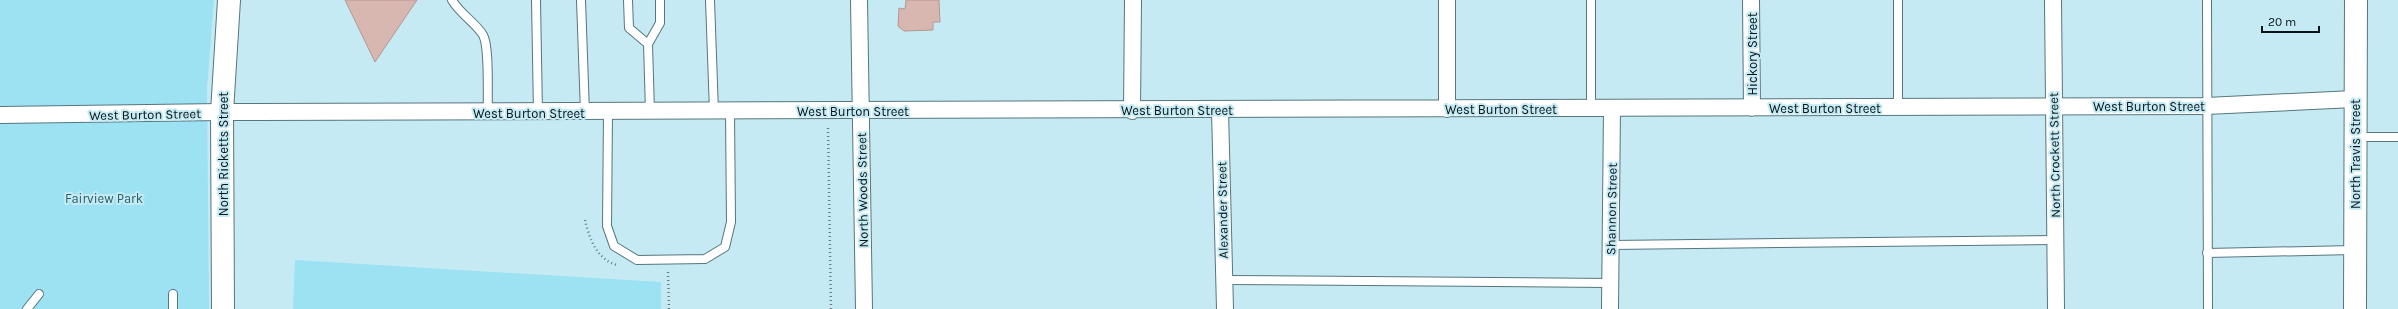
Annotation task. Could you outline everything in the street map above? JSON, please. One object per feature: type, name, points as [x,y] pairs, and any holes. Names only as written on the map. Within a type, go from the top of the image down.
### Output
[{"type":"main road","name":"North Ricketts Street","points":[[223,309],[222,112],[229,0]]},
{"type":"main road","name":"North Travis Street","points":[[2355,309],[2354,99],[2356,0]]},
{"type":"street","name":"North Woods Street","points":[[859,0],[864,309]]},
{"type":"street","points":[[1132,110],[1133,0]]},
{"type":"street","points":[[1447,0],[1447,109]]},
{"type":"street","name":"Hickory Street","points":[[1751,0],[1752,108]]},
{"type":"street","name":"North Crockett Street","points":[[2053,0],[2056,309]]},
{"type":"street","name":"West Burton Street","points":[[0,115],[222,112],[585,113],[2206,106],[2354,99]]},
{"type":"street","name":"Shannon Street","points":[[1610,309],[1612,108]]},
{"type":"street","name":"Alexander Street","points":[[1220,110],[1225,309]]},
{"type":"lane","points":[[452,0],[483,36],[487,57],[488,112]]},
{"type":"lane","points":[[536,0],[538,113]]},
{"type":"lane","points":[[581,0],[585,113]]},
{"type":"lane","points":[[628,0],[629,28],[648,44]]},
{"type":"lane","points":[[650,112],[648,44],[660,23],[660,0]]},
{"type":"lane","points":[[710,0],[714,112]]},
{"type":"lane","points":[[1591,0],[1591,108]]},
{"type":"lane","points":[[1898,0],[1898,107]]},
{"type":"lane","points":[[2207,0],[2206,106],[2208,309]]},
{"type":"lane","points":[[608,112],[607,226],[614,246],[637,260],[668,260],[704,259],[725,247],[731,222],[730,112]]},
{"type":"lane","points":[[2355,137],[2398,137]]},
{"type":"lane","points":[[1611,245],[2055,240]]},
{"type":"lane","points":[[2207,254],[2355,250]]},
{"type":"lane","points":[[1224,280],[1610,283]]},
{"type":"lane","points":[[27,309],[39,294]]},
{"type":"lane","points":[[173,294],[173,309]]},
{"type":"path","points":[[827,112],[830,309]]},
{"type":"path","points":[[668,260],[669,309]]},
{"type":"green space","name":"Fairview Park","points":[[0,0],[214,0],[207,88],[209,309],[0,309]]},
{"type":"green space","points":[[295,260],[661,282],[661,309],[293,309]]},
{"type":"building","points":[[345,0],[417,0],[375,62]]},
{"type":"building","points":[[906,0],[939,0],[940,22],[933,22],[933,30],[904,31],[898,26],[899,8],[905,9]]}]
